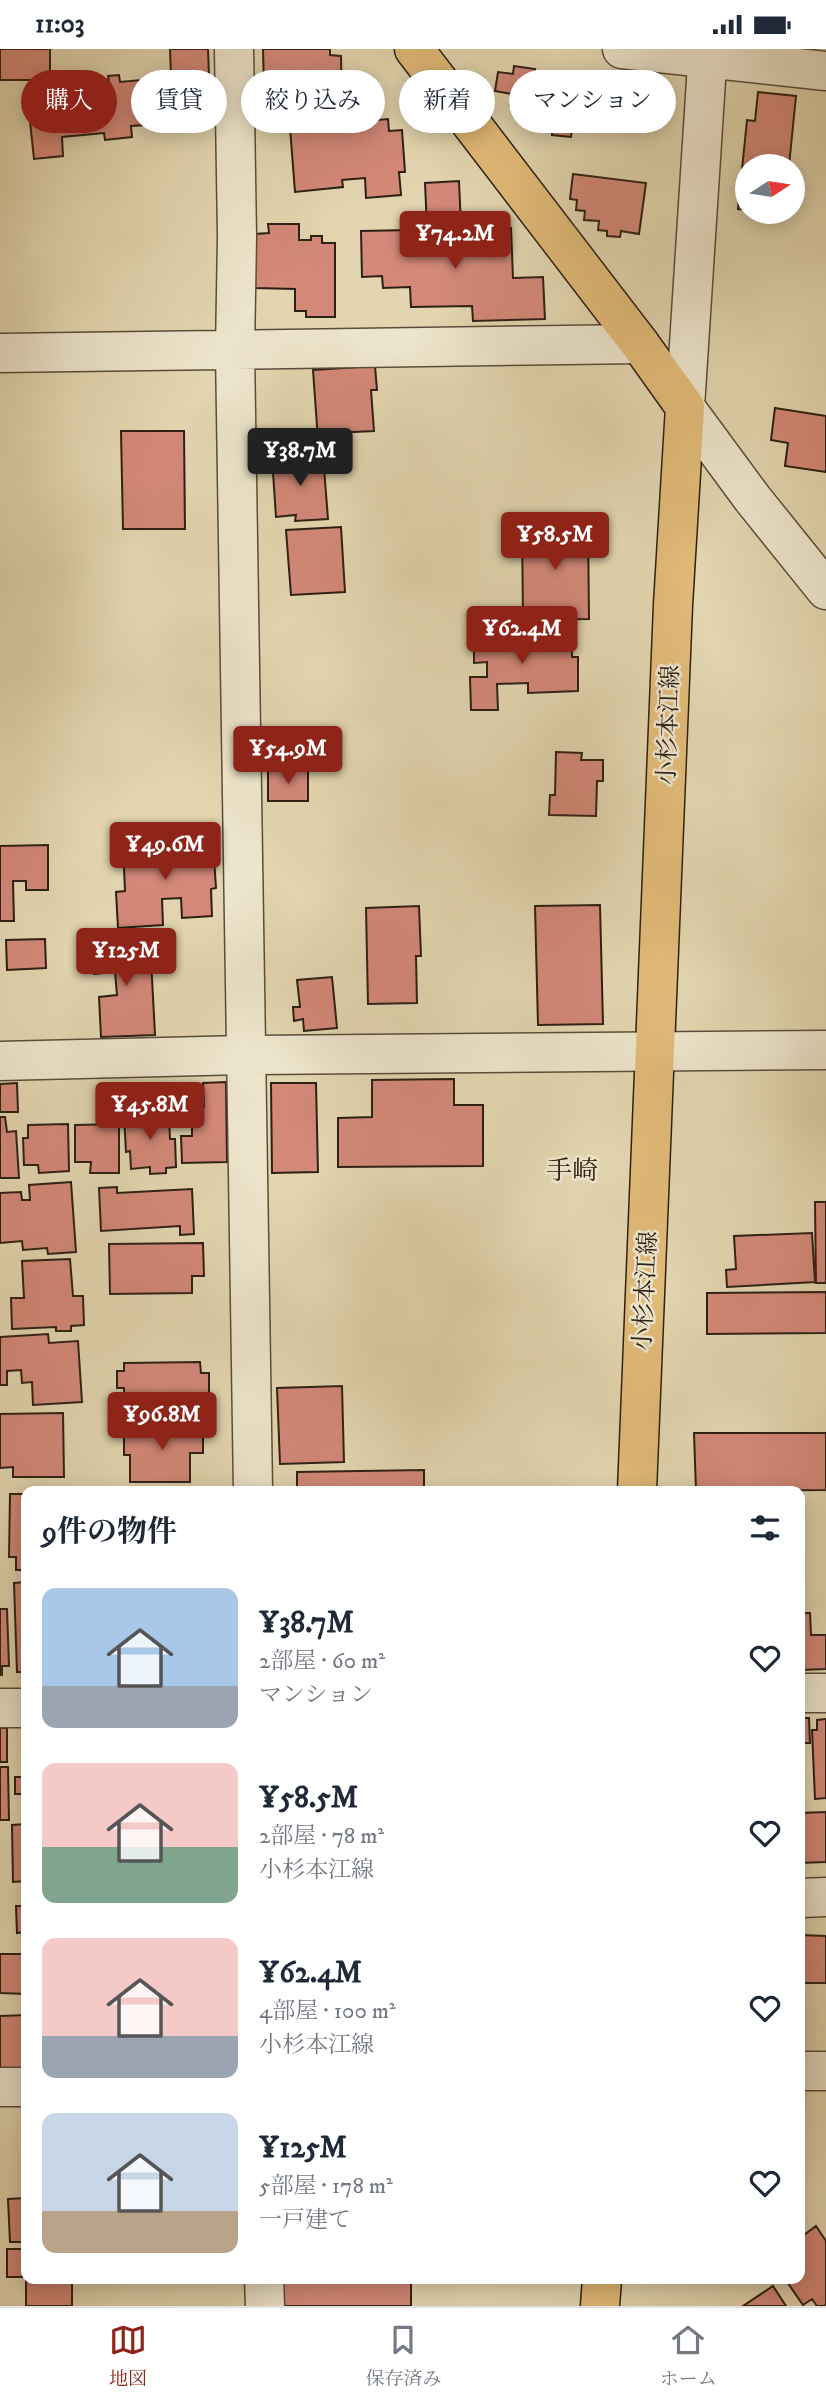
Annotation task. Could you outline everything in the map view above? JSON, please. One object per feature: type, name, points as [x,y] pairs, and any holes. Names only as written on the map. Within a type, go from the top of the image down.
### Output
[{"type":"main road","points":[[414,49],[640,344],[685,407]]},
{"type":"main road","name":"小杉本江線","points":[[637,1486],[673,605],[685,407]]},
{"type":"main road","points":[[600,2306],[602,2284]]},
{"type":"street","points":[[234,49],[244,1055],[253,1486]]},
{"type":"street","points":[[622,49],[708,53],[826,71]]},
{"type":"street","points":[[708,53],[685,407],[752,498],[826,590]]},
{"type":"street","points":[[0,353],[640,344]]},
{"type":"street","points":[[0,1061],[244,1055],[826,1050]]},
{"type":"street","points":[[805,1693],[826,1693]]},
{"type":"street","points":[[0,1708],[21,1708]]},
{"type":"street","points":[[805,1898],[826,1897]]},
{"type":"street","points":[[805,2071],[826,2071]]},
{"type":"street","points":[[0,2087],[21,2087]]},
{"type":"street","points":[[264,2284],[265,2306]]},
{"type":"building","points":[[0,49],[50,49],[50,70],[21,70],[21,80],[0,80]]},
{"type":"building","points":[[170,49],[208,49],[209,70],[171,70]]},
{"type":"building","points":[[263,49],[330,49],[330,55],[341,56],[341,70],[264,70]]},
{"type":"building","points":[[514,66],[535,69],[535,70],[514,70]]},
{"type":"building","points":[[498,72],[509,73],[509,93],[495,91]]},
{"type":"building","points":[[117,75],[120,82],[131,81],[132,137],[105,140],[104,133],[117,133]]},
{"type":"building","points":[[758,92],[796,96],[790,154],[744,154],[747,120],[755,121]]},
{"type":"building","points":[[385,119],[388,119],[389,131],[399,130],[402,133],[405,172],[399,172],[401,195],[366,198],[365,178],[342,180],[343,187],[295,192],[290,133],[385,133]]},
{"type":"building","points":[[31,133],[104,133],[62,137],[63,156],[34,159]]},
{"type":"building","points":[[552,133],[572,133],[571,137]]},
{"type":"building","points":[[573,174],[646,183],[639,234],[621,231],[620,237],[607,236],[607,231],[598,230],[599,221],[584,220],[585,211],[576,210],[577,200],[570,199]]},
{"type":"building","points":[[459,181],[461,226],[427,228],[425,183]]},
{"type":"building","points":[[268,224],[299,224],[299,240],[322,236],[322,243],[335,243],[335,317],[306,317],[306,311],[295,311],[295,289],[255,288],[254,234],[269,233]]},
{"type":"building","points":[[511,228],[513,278],[543,277],[545,319],[473,321],[472,306],[411,307],[410,287],[383,288],[382,276],[362,277],[361,231]]},
{"type":"building","points":[[375,366],[377,390],[371,390],[374,431],[332,433],[333,439],[318,440],[313,370]]},
{"type":"building","points":[[775,408],[826,416],[826,472],[785,466],[788,443],[771,440]]},
{"type":"building","points":[[121,431],[184,431],[185,529],[123,529]]},
{"type":"building","points":[[323,455],[328,519],[295,521],[296,515],[276,517],[272,458]]},
{"type":"building","points":[[522,525],[588,525],[589,619],[523,620]]},
{"type":"building","points":[[341,527],[345,592],[291,595],[286,530]]},
{"type":"building","points":[[527,630],[528,639],[572,638],[572,657],[578,657],[578,691],[528,693],[528,683],[497,684],[498,710],[471,710],[470,677],[487,677],[487,662],[474,663],[474,636],[487,636],[486,631]]},
{"type":"building","points":[[556,752],[582,753],[581,760],[603,760],[603,781],[597,781],[596,816],[549,815],[550,795],[555,795]]},
{"type":"building","points":[[268,771],[308,771],[308,801],[268,801]]},
{"type":"building","points":[[208,841],[209,858],[214,858],[216,888],[211,889],[212,916],[182,918],[181,898],[162,899],[163,925],[118,928],[116,892],[125,891],[123,845]]},
{"type":"building","points":[[48,845],[48,890],[26,890],[26,881],[13,881],[14,921],[0,921],[0,846]]},
{"type":"building","points":[[600,905],[603,1024],[538,1025],[535,906]]},
{"type":"building","points":[[419,906],[421,956],[416,956],[417,1003],[368,1004],[366,908]]},
{"type":"building","points":[[45,939],[46,968],[7,970],[6,940]]},
{"type":"building","points":[[150,940],[155,1035],[101,1037],[99,997],[117,995],[115,972],[94,974],[93,943]]},
{"type":"building","points":[[332,977],[337,1028],[304,1031],[303,1019],[294,1021],[293,1007],[300,1007],[297,980]]},
{"type":"building","points":[[454,1079],[454,1105],[483,1105],[483,1166],[338,1167],[338,1118],[372,1117],[372,1080]]},
{"type":"building","points":[[226,1082],[227,1162],[182,1163],[181,1136],[192,1136],[192,1107],[204,1107],[203,1083]]},
{"type":"building","points":[[17,1083],[18,1112],[0,1112],[0,1084]]},
{"type":"building","points":[[271,1083],[316,1083],[318,1172],[272,1173]]},
{"type":"building","points":[[162,1112],[162,1117],[169,1117],[170,1139],[175,1139],[176,1167],[166,1168],[166,1173],[150,1174],[150,1167],[131,1169],[130,1151],[126,1152],[124,1115]]},
{"type":"building","points":[[0,1117],[5,1117],[7,1132],[16,1131],[19,1178],[0,1178]]},
{"type":"building","points":[[68,1124],[69,1171],[39,1173],[38,1165],[24,1165],[23,1138],[28,1138],[28,1125]]},
{"type":"building","points":[[119,1124],[119,1173],[90,1173],[91,1162],[75,1162],[75,1125]]},
{"type":"building","points":[[71,1182],[76,1252],[48,1254],[47,1248],[23,1250],[22,1241],[0,1243],[0,1193],[21,1192],[22,1200],[30,1200],[29,1185]]},
{"type":"building","points":[[117,1187],[117,1193],[192,1189],[194,1234],[180,1235],[180,1226],[101,1231],[99,1188]]},
{"type":"building","points":[[815,1202],[826,1202],[826,1283],[816,1283]]},
{"type":"building","points":[[812,1233],[815,1282],[727,1287],[726,1270],[736,1269],[734,1236]]},
{"type":"building","points":[[203,1243],[204,1276],[192,1276],[192,1293],[110,1294],[109,1244]]},
{"type":"building","points":[[70,1259],[73,1296],[83,1296],[84,1325],[71,1326],[71,1331],[56,1331],[56,1327],[12,1329],[11,1298],[24,1298],[22,1261]]},
{"type":"building","points":[[826,1292],[826,1333],[707,1334],[707,1293]]},
{"type":"building","points":[[48,1334],[49,1343],[78,1341],[82,1402],[33,1405],[32,1382],[22,1383],[21,1370],[7,1371],[7,1385],[0,1385],[0,1337]]},
{"type":"building","points":[[200,1362],[201,1373],[209,1373],[209,1401],[181,1401],[181,1413],[125,1414],[124,1388],[117,1388],[117,1371],[124,1371],[124,1363]]},
{"type":"building","points":[[342,1386],[344,1462],[280,1464],[277,1388]]},
{"type":"building","points":[[63,1413],[64,1477],[13,1477],[13,1467],[0,1468],[0,1414]]},
{"type":"building","points":[[124,1426],[203,1426],[203,1453],[190,1453],[190,1482],[130,1482],[130,1455],[124,1455]]},
{"type":"building","points":[[694,1433],[826,1433],[826,1490],[805,1490],[805,1486],[696,1486]]},
{"type":"building","points":[[424,1470],[424,1486],[297,1486],[297,1472]]},
{"type":"building","points":[[10,1494],[21,1494],[21,1570],[16,1570],[16,1557],[9,1557]]},
{"type":"building","points":[[21,1582],[21,1672],[17,1672],[14,1583]]},
{"type":"building","points":[[0,1609],[7,1609],[9,1666],[2,1666],[2,1675],[0,1675]]},
{"type":"building","points":[[805,1613],[810,1613],[811,1635],[826,1635],[826,1669],[805,1670]]},
{"type":"building","points":[[805,1718],[809,1718],[810,1743],[805,1743]]},
{"type":"building","points":[[826,1719],[826,1798],[815,1799],[812,1730],[817,1730],[817,1720]]},
{"type":"building","points":[[0,1728],[7,1728],[7,1762],[0,1762]]},
{"type":"building","points":[[0,1767],[8,1767],[9,1820],[0,1820]]},
{"type":"building","points":[[15,1777],[21,1777],[21,1794],[15,1794]]},
{"type":"building","points":[[826,1812],[826,1862],[805,1863],[805,1813]]},
{"type":"building","points":[[21,1824],[21,1881],[13,1882],[12,1825]]},
{"type":"building","points":[[16,1906],[21,1906],[21,1932],[17,1933]]},
{"type":"building","points":[[805,1935],[826,1936],[826,1983],[805,1983]]},
{"type":"building","points":[[0,1954],[21,1954],[21,1994],[0,1993]]},
{"type":"building","points":[[21,2015],[21,2068],[0,2068],[0,2016]]},
{"type":"building","points":[[21,2198],[21,2242],[10,2242],[8,2199]]},
{"type":"building","points":[[816,2226],[826,2241],[824,2306],[817,2306],[812,2299],[803,2305],[788,2284],[805,2284],[805,2234]]},
{"type":"building","points":[[7,2249],[21,2249],[21,2277],[7,2277]]},
{"type":"building","points":[[26,2284],[72,2284],[72,2306],[26,2306]]},
{"type":"building","points":[[283,2284],[411,2284],[411,2306],[283,2306]]},
{"type":"building","points":[[773,2286],[786,2306],[743,2306]]},
{"type":"district","name":"手崎","points":[[572,1171]]}]
